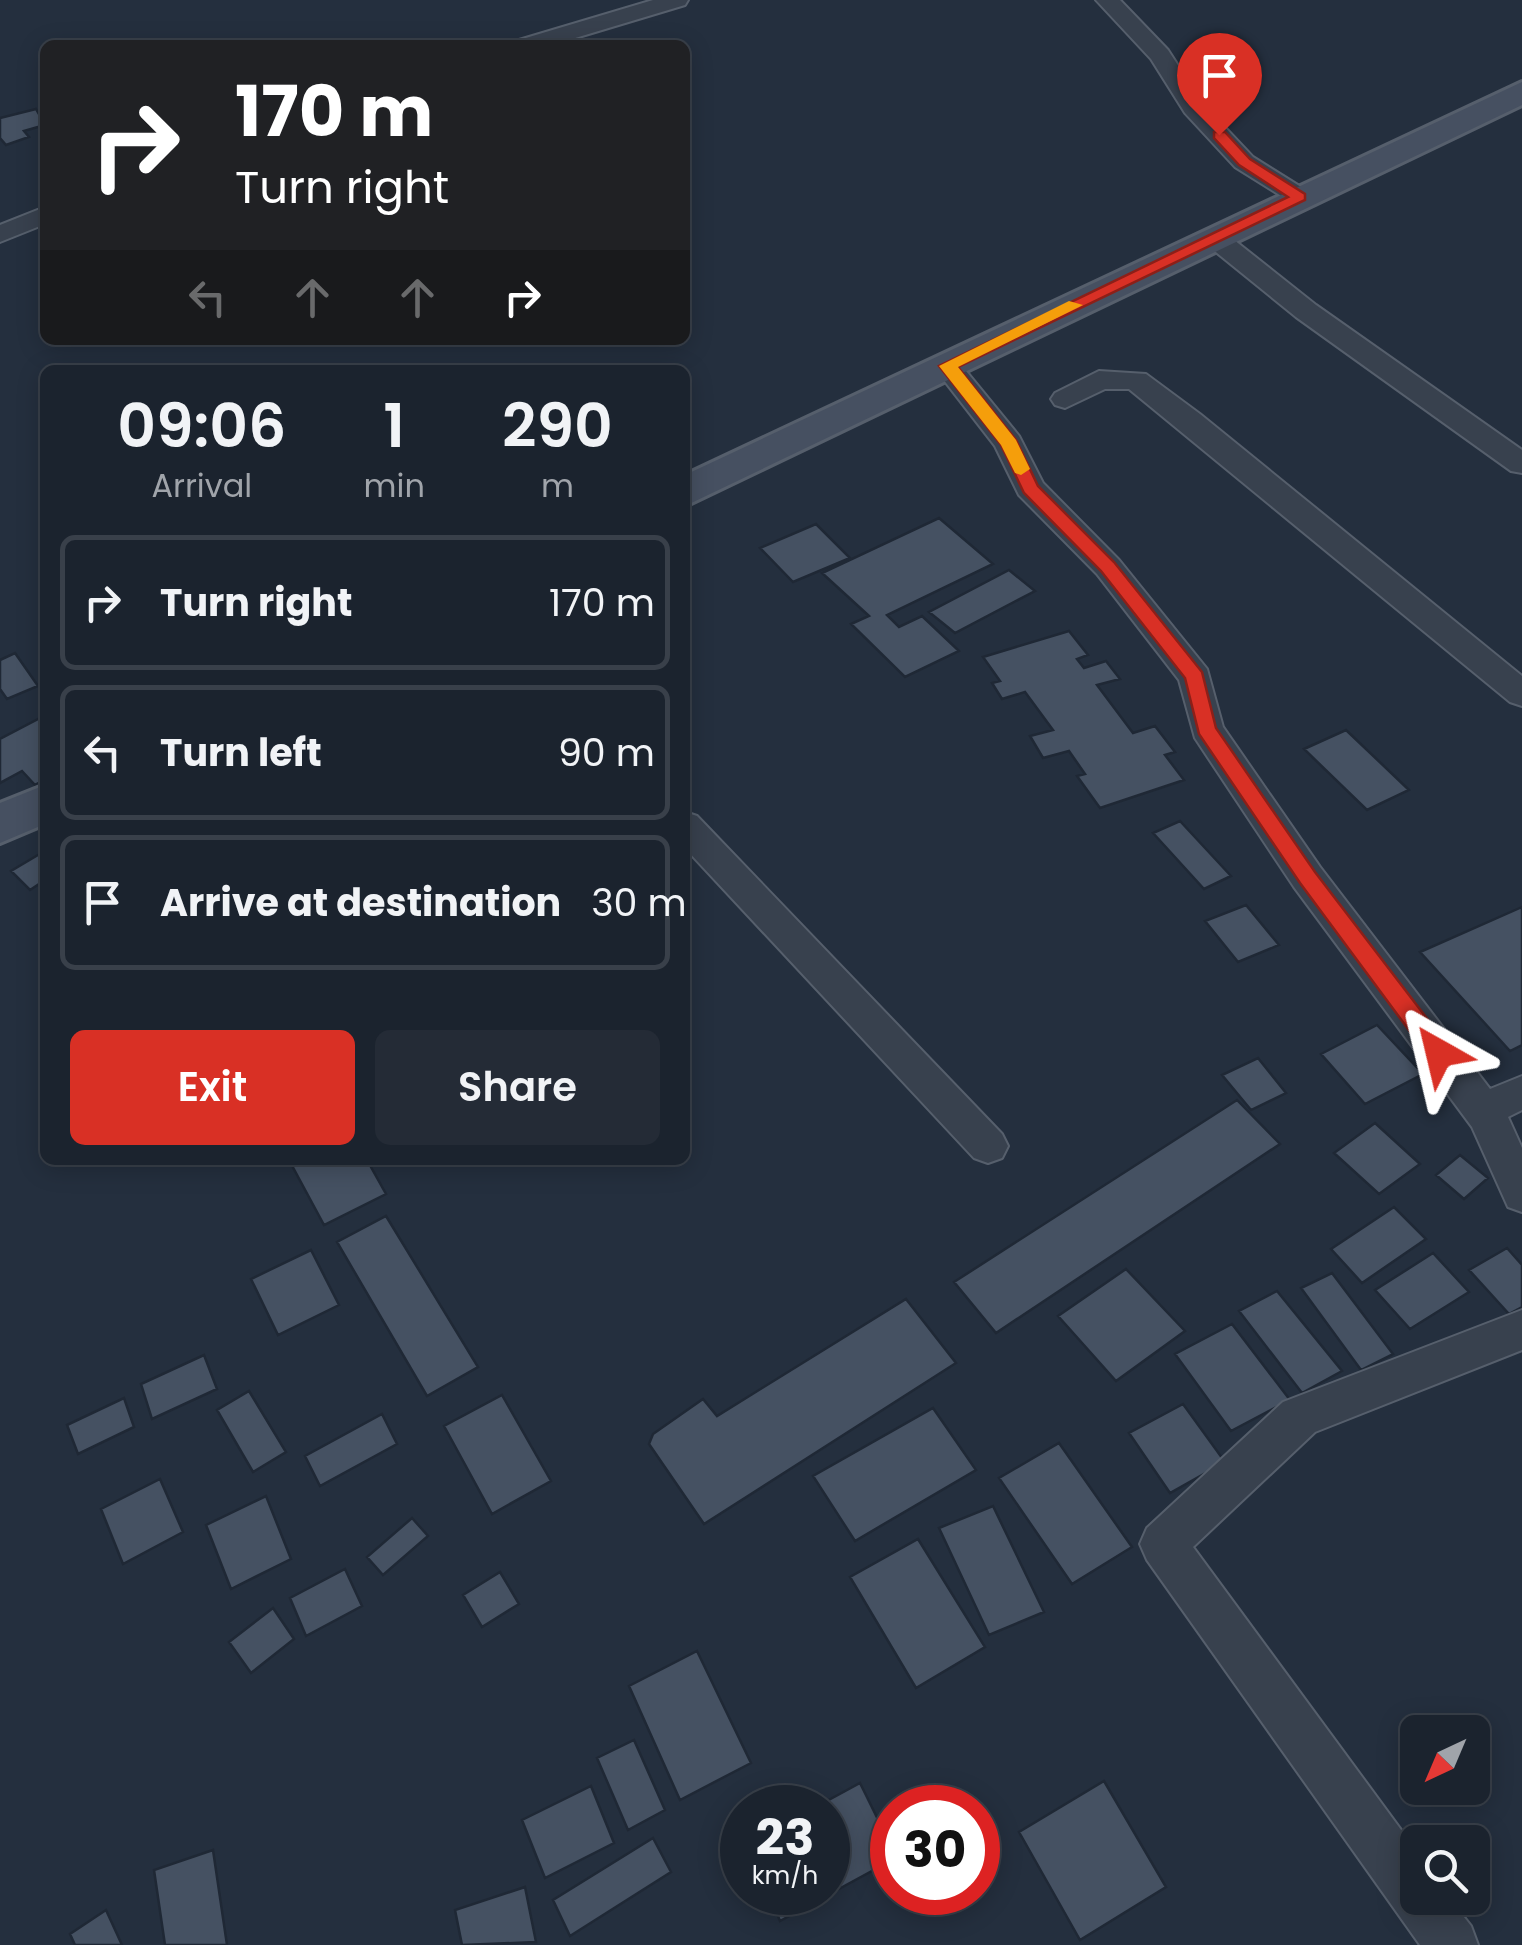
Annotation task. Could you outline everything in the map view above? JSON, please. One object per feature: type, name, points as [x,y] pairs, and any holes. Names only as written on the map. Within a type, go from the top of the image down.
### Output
[{"type":"main road","points":[[690,490],[1522,92]]},
{"type":"main road","points":[[0,824],[40,804]]},
{"type":"street","points":[[544,40],[677,0]]},
{"type":"street","points":[[1107,0],[1160,55],[1194,108],[1244,162],[1300,197]]},
{"type":"street","points":[[0,234],[40,217]]},
{"type":"street","points":[[1214,238],[1306,311],[1522,464]]},
{"type":"street","points":[[947,366],[1010,444],[1030,488],[1108,567],[1195,677],[1206,729],[1307,878],[1483,1111],[1522,1194]]},
{"type":"street","points":[[1065,399],[1100,380],[1136,380],[1204,431],[1522,694]]},
{"type":"street","points":[[690,829],[988,1146]]},
{"type":"street","points":[[1483,1111],[1522,1092]]},
{"type":"street","points":[[1400,1872],[1163,1544],[1299,1416],[1522,1330]]},
{"type":"street","points":[[1431,1915],[1452,1945]]},
{"type":"building","points":[[36,109],[40,126],[24,131],[29,137],[6,145],[0,138],[0,118]]},
{"type":"building","points":[[939,518],[993,564],[887,615],[899,627],[922,616],[959,651],[905,677],[851,624],[869,616],[822,573]]},
{"type":"building","points":[[816,524],[850,558],[793,582],[760,548]]},
{"type":"building","points":[[1009,570],[1035,591],[955,633],[929,612]]},
{"type":"building","points":[[1069,631],[1088,655],[1077,659],[1084,668],[1106,661],[1120,679],[1097,685],[1133,733],[1155,726],[1175,752],[1165,755],[1184,780],[1100,808],[1077,776],[1085,774],[1069,751],[1043,758],[1030,736],[1053,730],[1025,692],[1002,699],[992,683],[1000,681],[983,657]]},
{"type":"building","points":[[15,653],[38,686],[7,699],[0,689],[0,660]]},
{"type":"building","points":[[40,718],[40,782],[35,785],[22,771],[0,783],[0,739]]},
{"type":"building","points":[[1346,730],[1409,790],[1367,810],[1304,749]]},
{"type":"building","points":[[1180,821],[1231,876],[1204,889],[1153,833]]},
{"type":"building","points":[[40,854],[40,883],[30,890],[11,871]]},
{"type":"building","points":[[1246,905],[1279,945],[1238,962],[1205,921]]},
{"type":"building","points":[[1522,907],[1522,1045],[1510,1051],[1420,952]]},
{"type":"building","points":[[1377,1025],[1423,1074],[1365,1104],[1321,1054]]},
{"type":"building","points":[[1258,1058],[1286,1093],[1251,1110],[1222,1075]]},
{"type":"building","points":[[1237,1100],[1280,1144],[996,1333],[954,1282]]},
{"type":"building","points":[[1375,1123],[1420,1164],[1379,1194],[1334,1153]]},
{"type":"building","points":[[1460,1155],[1488,1178],[1464,1199],[1436,1175]]},
{"type":"building","points":[[292,1165],[370,1165],[386,1194],[324,1225]]},
{"type":"building","points":[[1394,1207],[1426,1239],[1362,1283],[1331,1249]]},
{"type":"building","points":[[386,1216],[478,1367],[427,1396],[337,1242]]},
{"type":"building","points":[[1507,1248],[1522,1265],[1522,1307],[1509,1314],[1469,1270]]},
{"type":"building","points":[[311,1250],[339,1305],[278,1335],[251,1279]]},
{"type":"building","points":[[1433,1253],[1469,1292],[1410,1329],[1375,1290]]},
{"type":"building","points":[[1126,1269],[1185,1331],[1116,1381],[1058,1316]]},
{"type":"building","points":[[1332,1273],[1393,1354],[1361,1370],[1301,1288]]},
{"type":"building","points":[[1277,1291],[1342,1371],[1302,1393],[1239,1311]]},
{"type":"building","points":[[906,1299],[956,1363],[704,1524],[649,1444],[653,1434],[703,1399],[717,1416]]},
{"type":"building","points":[[1232,1324],[1290,1400],[1231,1431],[1175,1354]]},
{"type":"building","points":[[204,1355],[217,1389],[152,1419],[141,1384]]},
{"type":"building","points":[[249,1391],[286,1452],[253,1472],[217,1410]]},
{"type":"building","points":[[502,1395],[551,1481],[492,1514],[444,1426]]},
{"type":"building","points":[[124,1398],[134,1427],[78,1454],[67,1425]]},
{"type":"building","points":[[1183,1404],[1225,1462],[1170,1493],[1129,1433]]},
{"type":"building","points":[[933,1408],[976,1470],[855,1541],[813,1476]]},
{"type":"building","points":[[382,1414],[397,1444],[320,1486],[305,1456]]},
{"type":"building","points":[[1059,1443],[1132,1547],[1072,1584],[999,1478]]},
{"type":"building","points":[[160,1479],[183,1532],[123,1564],[101,1509]]},
{"type":"building","points":[[266,1496],[291,1559],[231,1589],[206,1525]]},
{"type":"building","points":[[993,1506],[1044,1612],[989,1635],[939,1528]]},
{"type":"building","points":[[412,1518],[428,1536],[383,1575],[367,1557]]},
{"type":"building","points":[[918,1539],[985,1647],[916,1688],[850,1577]]},
{"type":"building","points":[[345,1569],[362,1606],[306,1636],[290,1598]]},
{"type":"building","points":[[500,1572],[519,1604],[482,1627],[463,1595]]},
{"type":"building","points":[[273,1608],[294,1639],[251,1673],[229,1642]]},
{"type":"building","points":[[697,1651],[751,1763],[680,1800],[629,1686]]},
{"type":"building","points":[[634,1740],[665,1810],[628,1830],[597,1758]]},
{"type":"building","points":[[1104,1781],[1166,1887],[1080,1940],[1019,1832]]},
{"type":"building","points":[[860,1783],[870,1803],[870,1872],[850,1883],[850,1788]]},
{"type":"building","points":[[591,1786],[614,1843],[545,1878],[522,1820]]},
{"type":"building","points":[[653,1838],[671,1872],[570,1936],[553,1900]]},
{"type":"building","points":[[213,1850],[227,1945],[165,1945],[154,1870]]},
{"type":"building","points":[[525,1887],[536,1942],[462,1945],[455,1910]]},
{"type":"building","points":[[106,1910],[122,1945],[75,1945],[70,1934]]},
{"type":"slow traffic","points":[[1021,469],[1010,444],[947,366],[1075,305]]},
{"type":"route","points":[[1219,135],[1244,162],[1300,197],[947,366],[1010,444],[1030,488],[1108,567],[1195,677],[1206,729],[1307,878],[1439,1053]]}]
